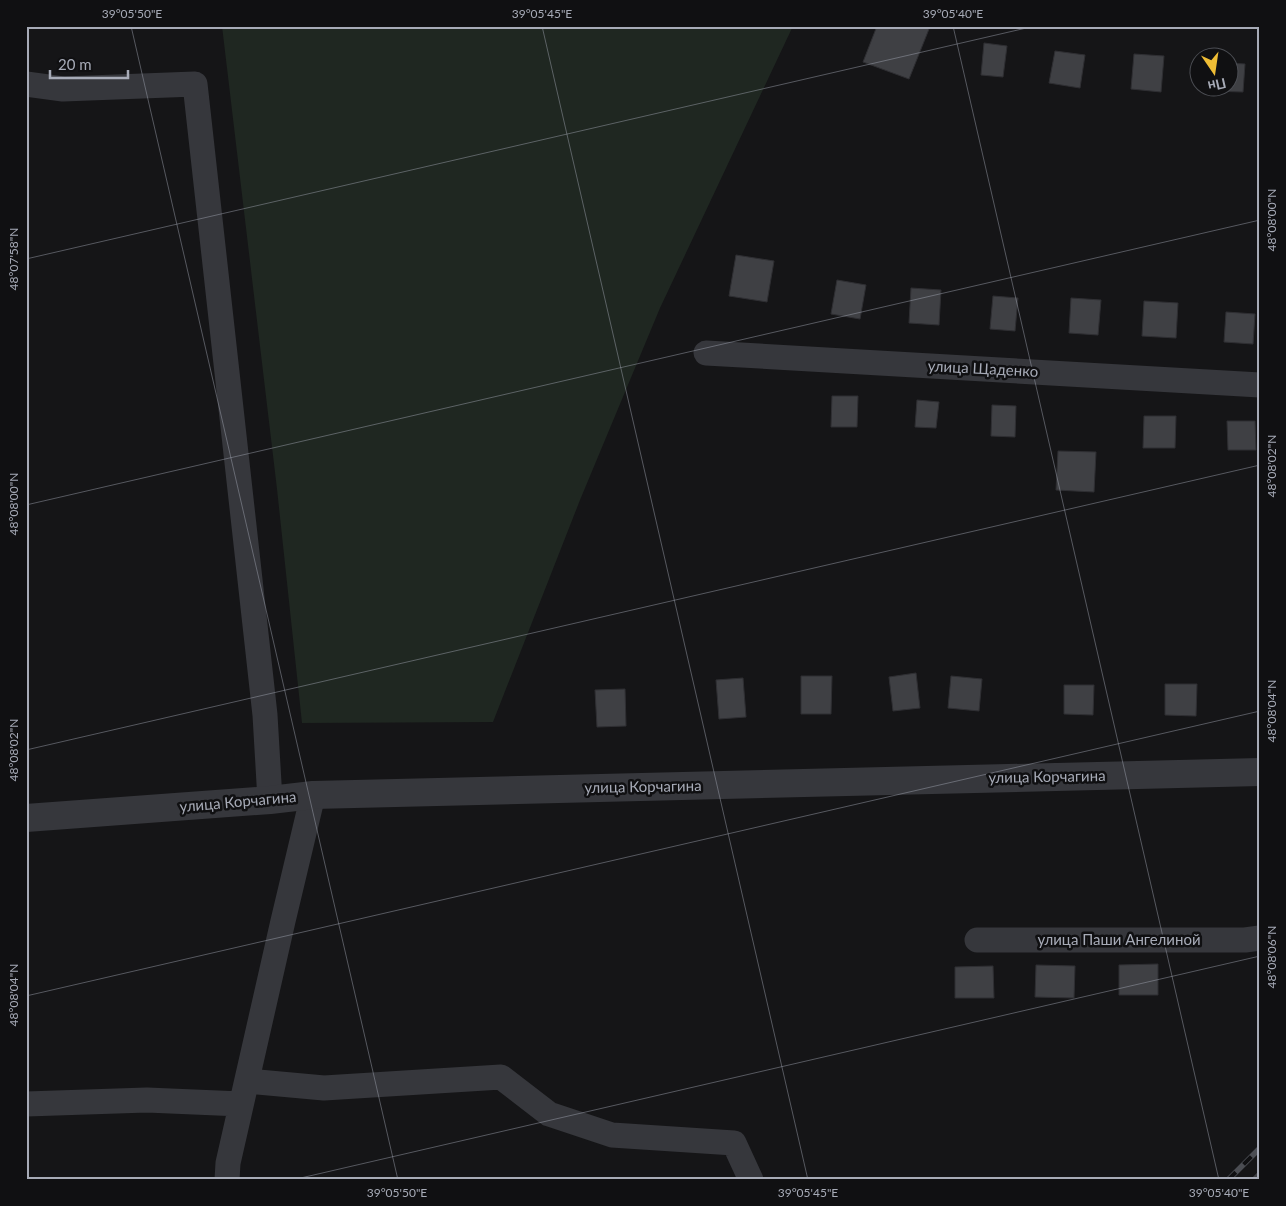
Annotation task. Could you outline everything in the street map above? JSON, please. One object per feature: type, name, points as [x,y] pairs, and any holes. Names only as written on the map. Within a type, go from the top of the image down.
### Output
[{"type":"street","points":[[26,84],[63,90],[195,84],[265,715],[270,800]]},
{"type":"street","name":"улица Щаденко","points":[[706,353],[1260,385]]},
{"type":"street","name":"улица Корчагина","points":[[26,818],[270,800],[313,795],[1260,772]]},
{"type":"street","points":[[227,1180],[228,1163],[241,1104],[313,795]]},
{"type":"street","name":"улица Паши Ангелиной","points":[[977,940],[1235,940],[1260,938]]},
{"type":"street","points":[[247,1081],[324,1088],[501,1077],[549,1114],[612,1135],[734,1143],[751,1180]]},
{"type":"street","points":[[26,1104],[147,1100],[241,1104]]},
{"type":"shaded area","points":[[222,26],[793,26],[660,308],[580,500],[493,722],[302,723],[277,489]]},
{"type":"building","points":[[877,26],[922,26],[929,29],[909,79],[863,62]]},
{"type":"building","points":[[984,43],[1007,46],[1003,77],[981,75]]},
{"type":"building","points":[[1055,51],[1085,55],[1080,88],[1049,83]]},
{"type":"building","points":[[1134,54],[1164,56],[1161,92],[1131,89]]},
{"type":"building","points":[[1238,64],[1245,64],[1243,92],[1238,92]]},
{"type":"building","points":[[736,255],[774,261],[767,302],[729,296]]},
{"type":"building","points":[[837,280],[866,285],[860,319],[831,314]]},
{"type":"building","points":[[911,288],[941,290],[939,325],[909,323]]},
{"type":"building","points":[[993,296],[1018,298],[1015,331],[990,329]]},
{"type":"building","points":[[1071,298],[1101,300],[1098,335],[1069,333]]},
{"type":"building","points":[[1144,301],[1178,303],[1176,338],[1142,336]]},
{"type":"building","points":[[1226,312],[1255,314],[1253,344],[1224,342]]},
{"type":"building","points":[[832,396],[858,396],[857,427],[831,427]]},
{"type":"building","points":[[917,400],[939,402],[936,428],[915,427]]},
{"type":"building","points":[[992,405],[1016,406],[1015,437],[991,436]]},
{"type":"building","points":[[1144,416],[1176,416],[1175,448],[1143,448]]},
{"type":"building","points":[[1227,421],[1255,421],[1256,450],[1228,450]]},
{"type":"building","points":[[1058,451],[1096,452],[1094,492],[1056,490]]},
{"type":"building","points":[[916,673],[920,708],[893,711],[889,677]]},
{"type":"building","points":[[801,676],[832,676],[831,714],[801,714]]},
{"type":"building","points":[[951,676],[982,679],[979,711],[948,708]]},
{"type":"building","points":[[743,678],[746,717],[719,719],[716,680]]},
{"type":"building","points":[[1165,684],[1197,684],[1196,716],[1165,715]]},
{"type":"building","points":[[1064,685],[1094,685],[1093,715],[1064,714]]},
{"type":"building","points":[[625,689],[626,726],[597,727],[595,690]]},
{"type":"building","points":[[1158,964],[1158,995],[1119,995],[1119,965]]},
{"type":"building","points":[[1036,965],[1075,966],[1074,998],[1035,997]]},
{"type":"building","points":[[993,966],[994,998],[955,998],[955,967]]},
{"type":"building","points":[[1260,1170],[1260,1180],[1250,1180]]},
{"type":"railway","points":[[1228,1180],[1260,1148]]}]
